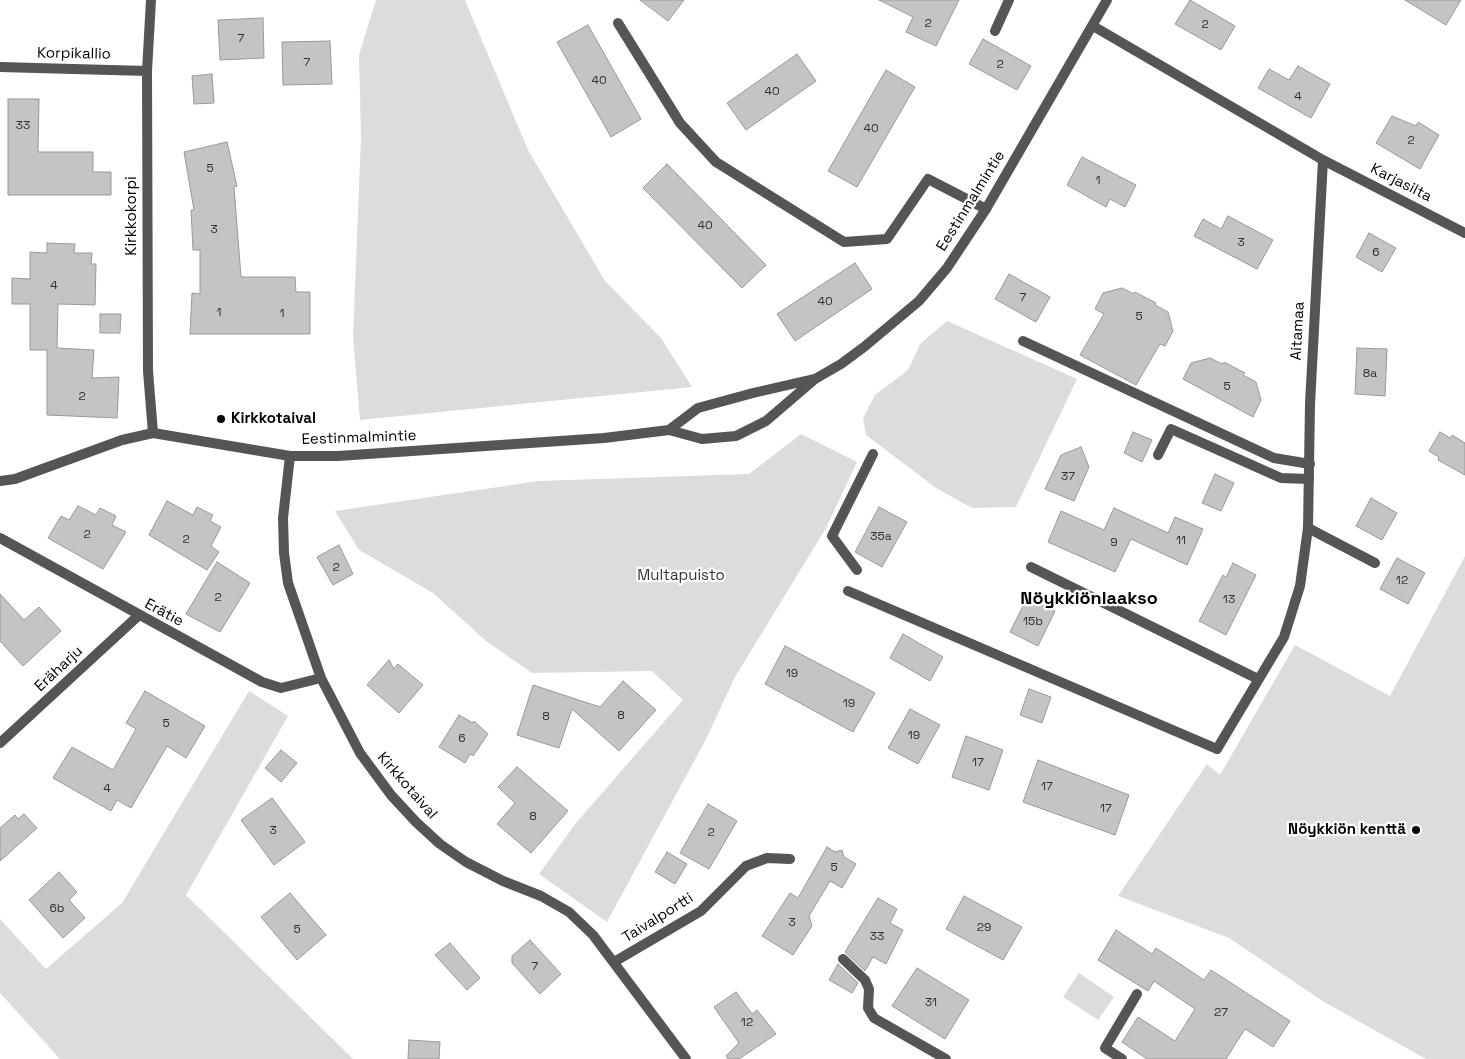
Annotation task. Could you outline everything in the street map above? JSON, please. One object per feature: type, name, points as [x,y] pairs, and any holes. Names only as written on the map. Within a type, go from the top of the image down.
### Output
[{"type":"street","name":"Kirkkokorpi","points":[[151,0],[147,71],[148,371],[153,433]]},
{"type":"street","points":[[995,31],[1009,0]]},
{"type":"street","name":"Eestinmalmintie","points":[[0,481],[15,478],[122,440],[153,433],[290,456],[348,455],[604,438],[669,430],[702,439],[736,436],[766,421],[815,379],[841,364],[864,347],[919,301],[947,268],[986,209],[1108,0]]},
{"type":"street","points":[[618,23],[680,123],[716,162],[844,242],[887,239],[928,179],[986,209]]},
{"type":"street","points":[[1093,26],[1323,160]]},
{"type":"street","name":"Korpikallio","points":[[0,67],[147,71]]},
{"type":"street","name":"Karjasilta","points":[[1323,160],[1465,233]]},
{"type":"street","name":"Aitamaa","points":[[848,591],[1217,749],[1284,637],[1300,586],[1308,528],[1310,404],[1323,160]]},
{"type":"street","points":[[1024,341],[1274,458],[1310,464]]},
{"type":"street","name":"Eestinmalmintie","points":[[669,430],[698,408],[753,392],[815,379]]},
{"type":"street","points":[[1158,455],[1171,429],[1282,478],[1309,480]]},
{"type":"street","points":[[857,570],[832,536],[873,454]]},
{"type":"street","name":"Kirkkotaival","points":[[290,456],[283,518],[284,553],[288,583],[321,678],[360,753],[392,795],[416,822],[466,862],[503,881],[541,896],[569,912],[593,935],[686,1059]]},
{"type":"street","points":[[1308,528],[1375,563]]},
{"type":"street","name":"Erätie","points":[[0,538],[138,616],[262,682],[281,688],[321,678]]},
{"type":"street","points":[[1032,567],[1258,680]]},
{"type":"street","name":"Eräharju","points":[[0,743],[138,616]]},
{"type":"street","name":"Taivalportti","points":[[614,962],[701,910],[746,866],[767,858],[790,859]]},
{"type":"street","points":[[843,959],[865,980],[868,990],[868,1008],[874,1018],[946,1059]]},
{"type":"street","points":[[1122,1059],[1105,1048],[1137,994]]},
{"type":"green space","points":[[376,0],[465,0],[528,150],[605,281],[661,338],[692,387],[360,420],[353,338],[361,137],[359,55]]},
{"type":"green space","points":[[947,321],[1077,379],[1016,507],[972,508],[936,488],[866,435],[863,418],[875,395],[908,370],[920,344]]},
{"type":"green space","name":"Multapuisto","points":[[801,434],[857,462],[826,528],[735,677],[705,741],[607,922],[539,874],[576,823],[683,700],[652,671],[532,673],[486,641],[433,593],[359,550],[335,511],[539,481],[749,474]]},
{"type":"green space","points":[[1465,556],[1465,1059],[1426,1059],[1324,1002],[1229,938],[1118,896],[1207,764],[1220,775],[1295,645],[1390,696]]},
{"type":"green space","points":[[249,691],[288,716],[186,895],[353,1059],[60,1059],[0,993],[0,919],[46,969],[122,903]]},
{"type":"green space","points":[[1079,973],[1114,997],[1098,1020],[1063,997]]},
{"type":"building","points":[[640,0],[684,0],[668,21]]},
{"type":"building","points":[[879,0],[959,0],[936,46],[906,32],[913,17]]},
{"type":"building","points":[[1190,0],[1235,26],[1221,50],[1175,24]]},
{"type":"building","points":[[1405,0],[1461,0],[1446,25]]},
{"type":"building","points":[[263,18],[264,58],[220,60],[218,20]]},
{"type":"building","points":[[588,25],[641,119],[611,137],[557,42]]},
{"type":"building","points":[[983,39],[1031,66],[1017,90],[969,64]]},
{"type":"building","points":[[330,41],[332,84],[283,85],[282,42]]},
{"type":"building","points":[[797,54],[816,81],[746,130],[727,103]]},
{"type":"building","points":[[1298,66],[1330,84],[1311,118],[1258,88],[1269,69],[1289,80]]},
{"type":"building","points":[[886,70],[915,87],[857,187],[828,171]]},
{"type":"building","points":[[212,74],[214,103],[194,104],[192,76]]},
{"type":"building","points":[[8,99],[39,99],[38,152],[93,152],[93,172],[111,172],[111,195],[8,195]]},
{"type":"building","points":[[1392,116],[1416,126],[1418,122],[1439,135],[1420,169],[1376,143]]},
{"type":"building","points":[[227,142],[237,186],[234,187],[241,277],[295,277],[296,292],[310,292],[310,334],[190,334],[192,293],[200,294],[200,250],[193,250],[191,210],[194,210],[184,152]]},
{"type":"building","points":[[1082,157],[1136,185],[1125,207],[1110,199],[1106,207],[1067,185]]},
{"type":"building","points":[[667,164],[766,265],[742,288],[643,188]]},
{"type":"building","points":[[1228,216],[1273,240],[1257,269],[1194,236],[1203,219],[1221,229]]},
{"type":"building","points":[[1369,233],[1396,248],[1382,272],[1356,257]]},
{"type":"building","points":[[47,243],[75,244],[74,253],[92,253],[91,264],[96,264],[95,305],[58,304],[57,348],[94,350],[92,378],[119,377],[117,418],[47,415],[47,350],[30,350],[30,304],[12,304],[12,278],[30,279],[30,252],[47,253]]},
{"type":"building","points":[[855,263],[872,289],[795,341],[777,314]]},
{"type":"building","points":[[1009,274],[1050,297],[1036,322],[995,299]]},
{"type":"building","points":[[1122,288],[1134,294],[1135,292],[1168,312],[1173,331],[1165,346],[1160,344],[1136,385],[1080,355],[1104,314],[1095,309],[1103,293]]},
{"type":"building","points":[[100,314],[121,314],[120,333],[100,333]]},
{"type":"building","points":[[1357,348],[1387,349],[1385,396],[1355,394]]},
{"type":"building","points":[[1210,358],[1222,364],[1224,362],[1245,373],[1243,375],[1256,382],[1261,400],[1253,417],[1183,379],[1191,363]]},
{"type":"building","points":[[1133,432],[1152,440],[1142,462],[1124,453]]},
{"type":"building","points":[[1440,432],[1450,438],[1452,435],[1465,443],[1465,475],[1438,460],[1439,457],[1429,451]]},
{"type":"building","points":[[1081,447],[1089,467],[1074,501],[1045,489],[1061,455]]},
{"type":"building","points":[[1215,474],[1234,483],[1221,511],[1202,503]]},
{"type":"building","points":[[1371,498],[1397,513],[1382,540],[1356,526]]},
{"type":"building","points":[[167,501],[193,515],[197,507],[213,515],[210,521],[221,527],[211,546],[219,552],[207,570],[149,535]]},
{"type":"building","points":[[78,506],[96,515],[100,508],[116,516],[112,525],[126,532],[103,569],[48,538],[61,516],[69,520]]},
{"type":"building","points":[[879,507],[907,522],[882,567],[855,552]]},
{"type":"building","points":[[1114,508],[1168,533],[1175,517],[1203,529],[1187,565],[1131,539],[1115,572],[1048,542],[1061,511],[1104,530]]},
{"type":"building","points":[[339,545],[353,574],[333,585],[317,557]]},
{"type":"building","points":[[1397,558],[1425,573],[1408,604],[1380,589]]},
{"type":"building","points":[[217,562],[250,583],[220,632],[186,614]]},
{"type":"building","points":[[1233,563],[1256,575],[1226,635],[1199,621],[1223,575],[1226,577]]},
{"type":"building","points":[[0,594],[24,620],[39,607],[61,631],[23,666],[0,641]]},
{"type":"building","points":[[1027,598],[1055,611],[1038,646],[1010,632]]},
{"type":"building","points":[[903,634],[943,657],[930,681],[890,658]]},
{"type":"building","points":[[785,646],[875,693],[853,732],[765,684]]},
{"type":"building","points":[[389,660],[394,669],[398,664],[423,685],[399,713],[367,685]]},
{"type":"building","points":[[623,681],[656,710],[619,751],[572,709],[559,748],[517,735],[533,685],[600,707]]},
{"type":"building","points":[[1029,689],[1051,697],[1042,723],[1020,715]]},
{"type":"building","points":[[145,691],[205,726],[186,758],[167,746],[131,808],[117,800],[111,811],[53,778],[72,747],[113,770],[136,729],[126,723]]},
{"type":"building","points":[[910,709],[940,725],[918,764],[888,748]]},
{"type":"building","points":[[459,715],[473,723],[474,721],[488,734],[473,756],[470,754],[465,763],[439,747]]},
{"type":"building","points":[[966,736],[1003,750],[989,790],[952,777]]},
{"type":"building","points":[[281,750],[297,763],[281,782],[265,768]]},
{"type":"building","points":[[1038,760],[1129,795],[1115,835],[1023,802]]},
{"type":"building","points":[[517,767],[568,811],[531,853],[497,824],[515,803],[498,787]]},
{"type":"building","points":[[272,798],[305,842],[274,865],[241,820]]},
{"type":"building","points":[[708,804],[737,821],[709,869],[680,853]]},
{"type":"building","points":[[24,814],[37,828],[0,861],[0,828],[15,815],[18,819]]},
{"type":"building","points":[[827,847],[835,852],[842,850],[844,857],[856,864],[842,888],[830,881],[809,916],[812,926],[793,955],[762,936],[790,893],[798,898]]},
{"type":"building","points":[[667,852],[687,864],[675,884],[655,872]]},
{"type":"building","points":[[59,872],[77,892],[69,900],[85,918],[63,938],[29,900]]},
{"type":"building","points":[[290,893],[326,935],[297,960],[261,917]]},
{"type":"building","points":[[964,896],[1022,927],[1003,960],[946,929]]},
{"type":"building","points":[[878,898],[897,909],[890,923],[903,930],[886,964],[873,957],[865,971],[845,952]]},
{"type":"building","points":[[1116,930],[1152,954],[1156,948],[1204,980],[1211,970],[1290,1021],[1273,1047],[1245,1029],[1226,1059],[1147,1059],[1122,1042],[1138,1017],[1175,1041],[1195,1009],[1154,981],[1148,991],[1098,960]]},
{"type":"building","points":[[530,940],[561,974],[540,994],[512,963],[512,956]]},
{"type":"building","points":[[450,943],[480,978],[467,990],[435,955]]},
{"type":"building","points":[[838,964],[858,983],[852,993],[829,980]]},
{"type":"building","points":[[917,968],[969,1000],[945,1039],[892,1006]]},
{"type":"building","points":[[736,992],[752,1014],[757,1010],[776,1034],[739,1059],[728,1059],[726,1056],[739,1043],[714,1007]]},
{"type":"building","points":[[409,1040],[440,1042],[439,1059],[408,1059]]},
{"type":"place","name":"Kirkkotaival","points":[[221,419]]},
{"type":"place","name":"Nöykkiön kenttä","points":[[1416,830]]},
{"type":"district","name":"Nöykkiönlaakso","points":[[1089,599]]}]
